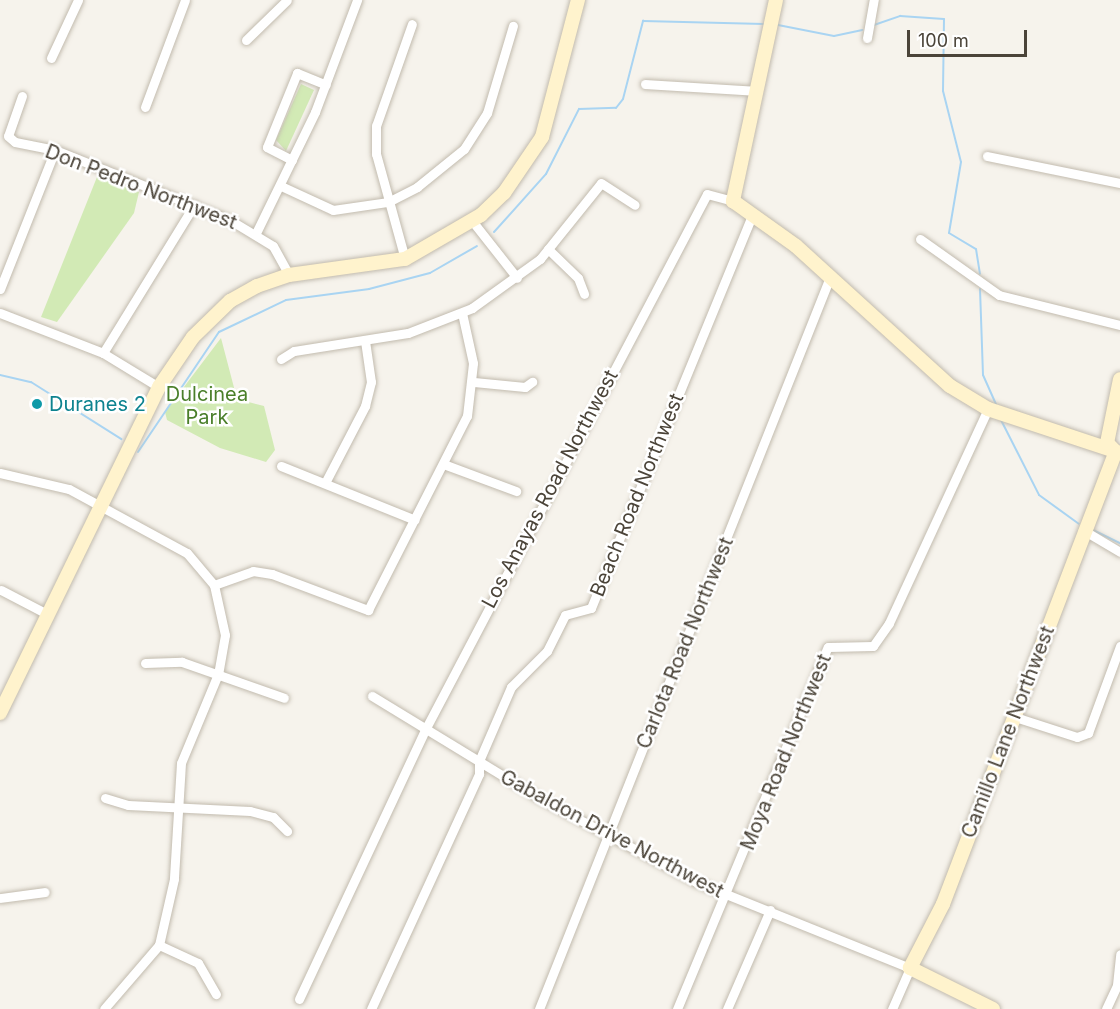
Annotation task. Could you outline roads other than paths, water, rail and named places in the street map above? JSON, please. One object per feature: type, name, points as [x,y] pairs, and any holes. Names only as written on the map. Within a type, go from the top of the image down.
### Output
[{"type":"street","points":[[51,58],[78,0]]},
{"type":"street","points":[[145,107],[185,0]]},
{"type":"street","points":[[246,40],[287,0]]},
{"type":"street","name":"Don Pedro Northwest","points":[[22,96],[8,136],[55,150],[194,205],[256,233],[281,186],[326,85],[357,0]]},
{"type":"street","points":[[776,0],[733,201],[753,213],[830,278],[934,375],[988,409],[1118,453]]},
{"type":"street","points":[[867,38],[874,0]]},
{"type":"street","points":[[0,713],[159,387],[216,313],[257,286],[289,275],[405,259],[473,222],[504,193],[543,137],[574,4]]},
{"type":"street","points":[[405,259],[376,154],[376,126],[412,24]]},
{"type":"street","points":[[281,186],[333,210],[388,202],[417,187],[464,149],[487,113],[513,26]]},
{"type":"street","points":[[292,160],[267,147],[297,73],[326,85]]},
{"type":"street","points":[[645,84],[758,91]]},
{"type":"street","points":[[0,289],[55,150]]},
{"type":"street","points":[[987,156],[1120,183]]},
{"type":"street","points":[[281,359],[294,351],[408,333],[462,313],[517,278],[548,249],[601,183],[635,205]]},
{"type":"street","name":"Los Anayas Road Northwest","points":[[299,999],[426,728],[707,194],[733,201]]},
{"type":"street","points":[[103,352],[194,205]]},
{"type":"street","name":"Beach Road Northwest","points":[[371,1009],[479,774],[479,761],[516,678],[548,651],[565,615],[591,608],[753,213]]},
{"type":"street","points":[[473,222],[517,278]]},
{"type":"street","points":[[256,233],[279,253],[289,275]]},
{"type":"street","points":[[920,239],[999,296],[1120,325]]},
{"type":"street","points":[[548,249],[578,278],[585,294]]},
{"type":"street","name":"Carlota Road Northwest","points":[[539,1009],[830,278]]},
{"type":"street","points":[[0,313],[103,352],[159,387]]},
{"type":"street","points":[[214,585],[253,571],[272,574],[368,610],[446,465],[467,416],[474,382],[462,313]]},
{"type":"street","points":[[326,481],[365,406],[371,382],[366,341]]},
{"type":"street","points":[[1118,453],[1107,443],[1120,379]]},
{"type":"street","points":[[474,382],[525,387],[532,382]]},
{"type":"street","name":"Moya Road Northwest","points":[[677,1009],[727,896],[828,647],[873,646],[889,623],[988,409]]},
{"type":"street","name":"Camillo Lane Northwest","points":[[892,1009],[943,904],[1015,717],[1083,530],[1118,453]]},
{"type":"street","points":[[446,465],[516,491]]},
{"type":"street","points":[[281,466],[326,481],[416,520]]},
{"type":"street","points":[[0,473],[41,478],[101,504],[187,553],[214,585],[225,635],[218,674],[181,763],[174,879],[159,945],[104,1009]]},
{"type":"street","points":[[1083,530],[1120,552]]},
{"type":"street","points":[[1,590],[47,614]]},
{"type":"street","points":[[1015,717],[1077,737],[1088,733],[1120,646]]},
{"type":"street","points":[[146,663],[182,662],[284,698]]},
{"type":"street","name":"Gabaldon Drive Northwest","points":[[372,696],[479,761],[609,835],[727,896],[770,910],[910,969],[993,1009]]},
{"type":"street","points":[[105,798],[128,805],[250,811],[273,817],[287,831]]},
{"type":"street","points":[[0,898],[45,892]]},
{"type":"street","points":[[727,1009],[770,910]]},
{"type":"street","points":[[159,945],[198,963],[216,994]]},
{"type":"street","points":[[1106,1009],[1117,985],[1120,954]]},
{"type":"waterway","points":[[874,25],[900,16],[944,19],[943,91],[961,162],[949,233],[976,249],[980,274]]},
{"type":"waterway","points":[[494,232],[546,174],[579,109],[616,108],[623,99],[643,21],[765,24]]},
{"type":"waterway","points":[[778,25],[834,36],[862,30]]},
{"type":"waterway","points":[[138,452],[219,332],[286,300],[369,289],[430,273],[477,246]]},
{"type":"waterway","points":[[980,289],[983,375],[996,404]]},
{"type":"waterway","points":[[0,375],[31,382],[121,439]]},
{"type":"waterway","points":[[1001,420],[1039,495],[1079,524]]},
{"type":"waterway","points":[[1091,529],[1120,543]]},
{"type":"place","name":"Duranes 2","points":[[37,404]]},
{"type":"park label","name":"Dulcinea Park","points":[[207,406]]}]
